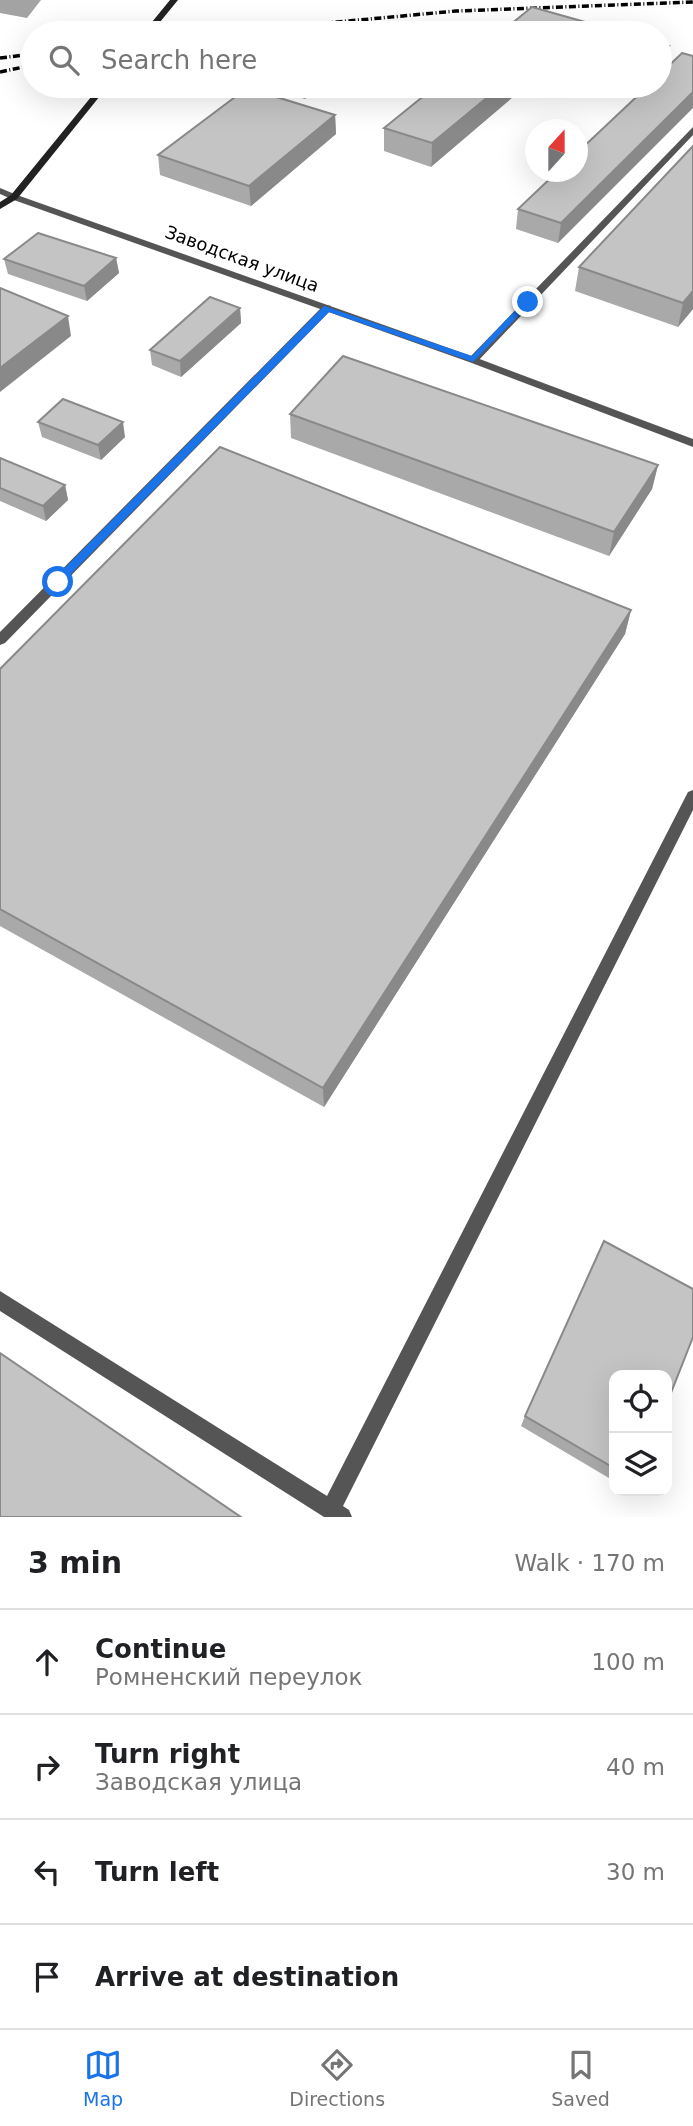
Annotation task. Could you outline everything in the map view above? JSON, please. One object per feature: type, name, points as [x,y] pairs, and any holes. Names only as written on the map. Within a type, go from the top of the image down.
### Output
[{"type":"main road","points":[[157,21],[174,0]]},
{"type":"main road","points":[[0,206],[14,197],[94,98]]},
{"type":"street","points":[[473,359],[693,130]]},
{"type":"street","name":"Заводская улица","points":[[0,191],[473,359],[693,443]]},
{"type":"street","points":[[0,640],[327,308]]},
{"type":"street","points":[[0,1300],[336,1514],[693,796]]},
{"type":"shaded area","points":[[0,0],[41,0],[27,18],[0,13]]},
{"type":"building","points":[[532,7],[582,21],[515,21]]},
{"type":"building","points":[[682,53],[693,56],[693,92],[561,223],[518,209],[546,182],[588,182],[588,143],[635,98],[672,98],[672,63]]},
{"type":"building","points":[[234,98],[280,98],[335,115],[249,186],[158,155]]},
{"type":"building","points":[[421,98],[486,98],[432,143],[384,128]]},
{"type":"building","points":[[693,146],[693,291],[683,303],[579,267]]},
{"type":"building","points":[[38,233],[116,258],[84,286],[4,259]]},
{"type":"building","points":[[0,288],[68,316],[0,368]]},
{"type":"building","points":[[210,297],[240,308],[180,361],[150,350]]},
{"type":"building","points":[[343,356],[658,465],[614,532],[290,414]]},
{"type":"building","points":[[63,399],[123,422],[98,445],[38,422]]},
{"type":"building","points":[[220,447],[631,610],[323,1088],[0,909],[0,669]]},
{"type":"building","points":[[0,458],[65,485],[43,506],[0,488]]},
{"type":"building","points":[[604,1241],[693,1289],[693,1337],[672,1390],[672,1370],[609,1370],[609,1465],[525,1416]]},
{"type":"building","points":[[0,1353],[241,1517],[0,1517]]},
{"type":"railway","points":[[348,21],[456,11],[693,2]]},
{"type":"railway","points":[[0,58],[21,55]]},
{"type":"railway","points":[[0,72],[21,68]]},
{"type":"route","points":[[58,582],[327,308],[473,359],[528,302]]}]
